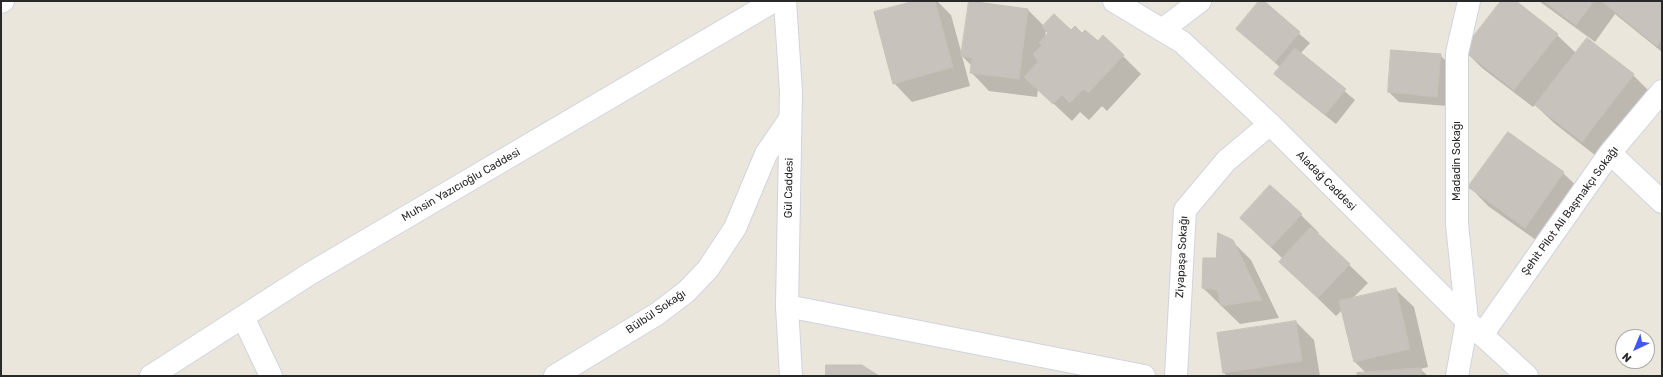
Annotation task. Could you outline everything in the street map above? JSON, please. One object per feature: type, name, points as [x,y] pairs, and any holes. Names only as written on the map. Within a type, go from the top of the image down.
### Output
[{"type":"street","name":"Muhsin Yazıcıoğlu Caddesi","points":[[152,376],[311,273],[774,1]]},
{"type":"street","name":"Gül Caddesi","points":[[785,1],[791,92],[787,306],[791,376]]},
{"type":"street","name":"Aladağ Caddesi","points":[[1114,1],[1182,42],[1270,124],[1475,328],[1527,376]]},
{"type":"street","points":[[1162,30],[1200,1]]},
{"type":"street","name":"Madadin Sokağı","points":[[1469,1],[1457,53],[1457,224],[1475,328]]},
{"type":"street","name":"Şehit Pilot Ali Başmakçı Sokağı","points":[[1457,376],[1475,328],[1610,153],[1662,91]]},
{"type":"street","name":"Bülbül Sokağı","points":[[555,376],[657,314],[686,292],[702,275],[735,228],[766,154],[790,119]]},
{"type":"street","name":"Ziyapaşa Sokağı","points":[[1176,376],[1185,210],[1226,161],[1270,124]]},
{"type":"street","points":[[1610,153],[1662,202]]},
{"type":"street","points":[[787,306],[1144,376]]},
{"type":"street","points":[[243,317],[272,376]]},
{"type":"building","points":[[915,1],[935,1],[953,67],[893,84],[874,12]]},
{"type":"building","points":[[969,1],[1028,9],[1019,79],[970,73],[972,58],[961,56]]},
{"type":"building","points":[[1259,1],[1264,1],[1300,32],[1275,62],[1236,29]]},
{"type":"building","points":[[1501,1],[1516,1],[1558,34],[1514,90],[1463,50]]},
{"type":"building","points":[[1544,1],[1594,1],[1576,25]]},
{"type":"building","points":[[1602,1],[1662,1],[1662,39],[1657,46]]},
{"type":"building","points":[[1054,14],[1071,30],[1075,26],[1082,33],[1085,30],[1098,41],[1103,35],[1124,55],[1088,93],[1083,89],[1070,103],[1062,95],[1053,104],[1024,77],[1038,62],[1033,54],[1042,45],[1039,43],[1048,33],[1042,27]]},
{"type":"building","points":[[1587,38],[1634,74],[1582,142],[1535,105]]},
{"type":"building","points":[[1295,48],[1346,89],[1325,115],[1274,74]]},
{"type":"building","points":[[1391,50],[1441,54],[1437,97],[1388,92]]},
{"type":"building","points":[[1508,132],[1564,172],[1525,228],[1468,187]]},
{"type":"building","points":[[1270,185],[1302,214],[1271,247],[1240,218]]},
{"type":"building","points":[[1311,227],[1350,264],[1318,298],[1279,262]]},
{"type":"building","points":[[1218,233],[1233,240],[1262,300],[1221,306],[1217,290],[1202,288],[1203,258],[1216,258]]},
{"type":"building","points":[[1396,288],[1410,349],[1354,362],[1339,301]]},
{"type":"building","points":[[1296,321],[1302,361],[1223,373],[1217,333]]},
{"type":"building","points":[[826,365],[862,365],[879,376],[826,376]]},
{"type":"building","points":[[1421,368],[1422,376],[1358,376],[1357,373]]}]
